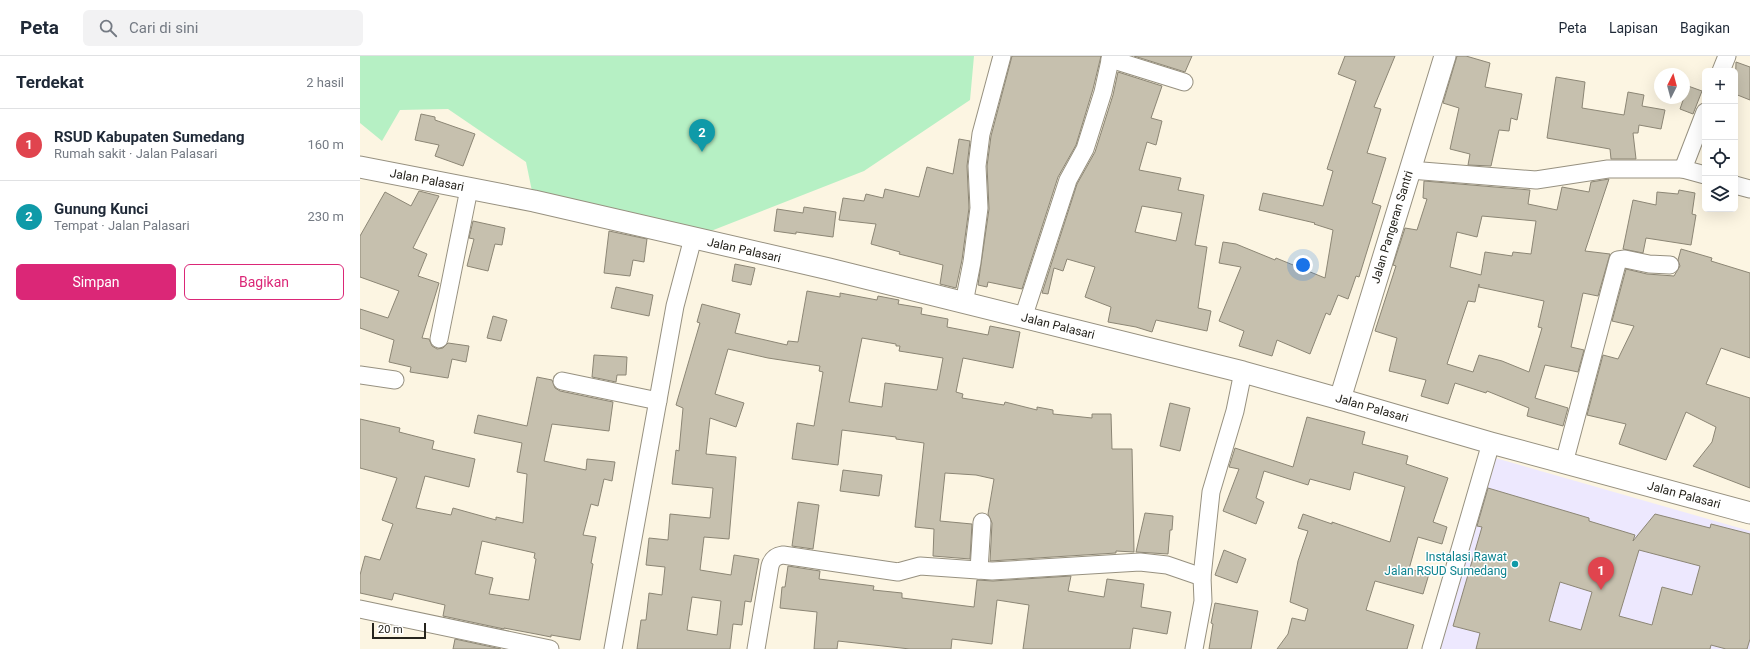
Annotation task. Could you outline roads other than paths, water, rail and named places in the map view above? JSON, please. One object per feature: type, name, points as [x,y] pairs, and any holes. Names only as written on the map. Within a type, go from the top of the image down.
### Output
[{"type":"street","points":[[964,303],[972,262],[979,208],[976,166],[981,134],[1002,56]]},
{"type":"street","name":"Jalan Pangeran Santri","points":[[1340,399],[1445,56]]},
{"type":"street","points":[[1722,68],[1727,56]]},
{"type":"street","points":[[1023,318],[1068,180],[1085,149],[1103,92],[1111,58],[1184,82]]},
{"type":"street","points":[[1683,169],[1702,120]]},
{"type":"street","name":"Jalan Palasari","points":[[360,167],[534,201],[828,269],[1243,372],[1491,444],[1750,513]]},
{"type":"street","points":[[1410,170],[1536,180],[1608,169],[1683,169],[1702,174]]},
{"type":"street","points":[[1738,186],[1750,189]]},
{"type":"street","points":[[439,339],[469,188]]},
{"type":"street","points":[[613,649],[675,306],[693,238]]},
{"type":"street","points":[[1564,463],[1618,260],[1625,259],[1649,264],[1670,265]]},
{"type":"street","points":[[1194,649],[1203,601],[1202,577],[1211,492],[1235,410],[1243,372]]},
{"type":"street","points":[[360,375],[395,380]]},
{"type":"street","points":[[562,381],[658,402]]},
{"type":"street","points":[[1431,649],[1491,444]]},
{"type":"street","points":[[979,570],[982,522]]},
{"type":"street","points":[[756,649],[770,566],[772,561],[778,556],[783,555],[893,572],[920,566],[1006,571],[1140,562],[1167,565],[1202,577]]},
{"type":"street","points":[[360,609],[550,649]]},
{"type":"place","name":"Gunung Kunci","points":[[702,152]]},
{"type":"place","name":"Instalasi Rawat Jalan RSUD Sumedang","points":[[1515,564]]},
{"type":"place","name":"RSUD Kabupaten Sumedang","points":[[1601,590]]}]
